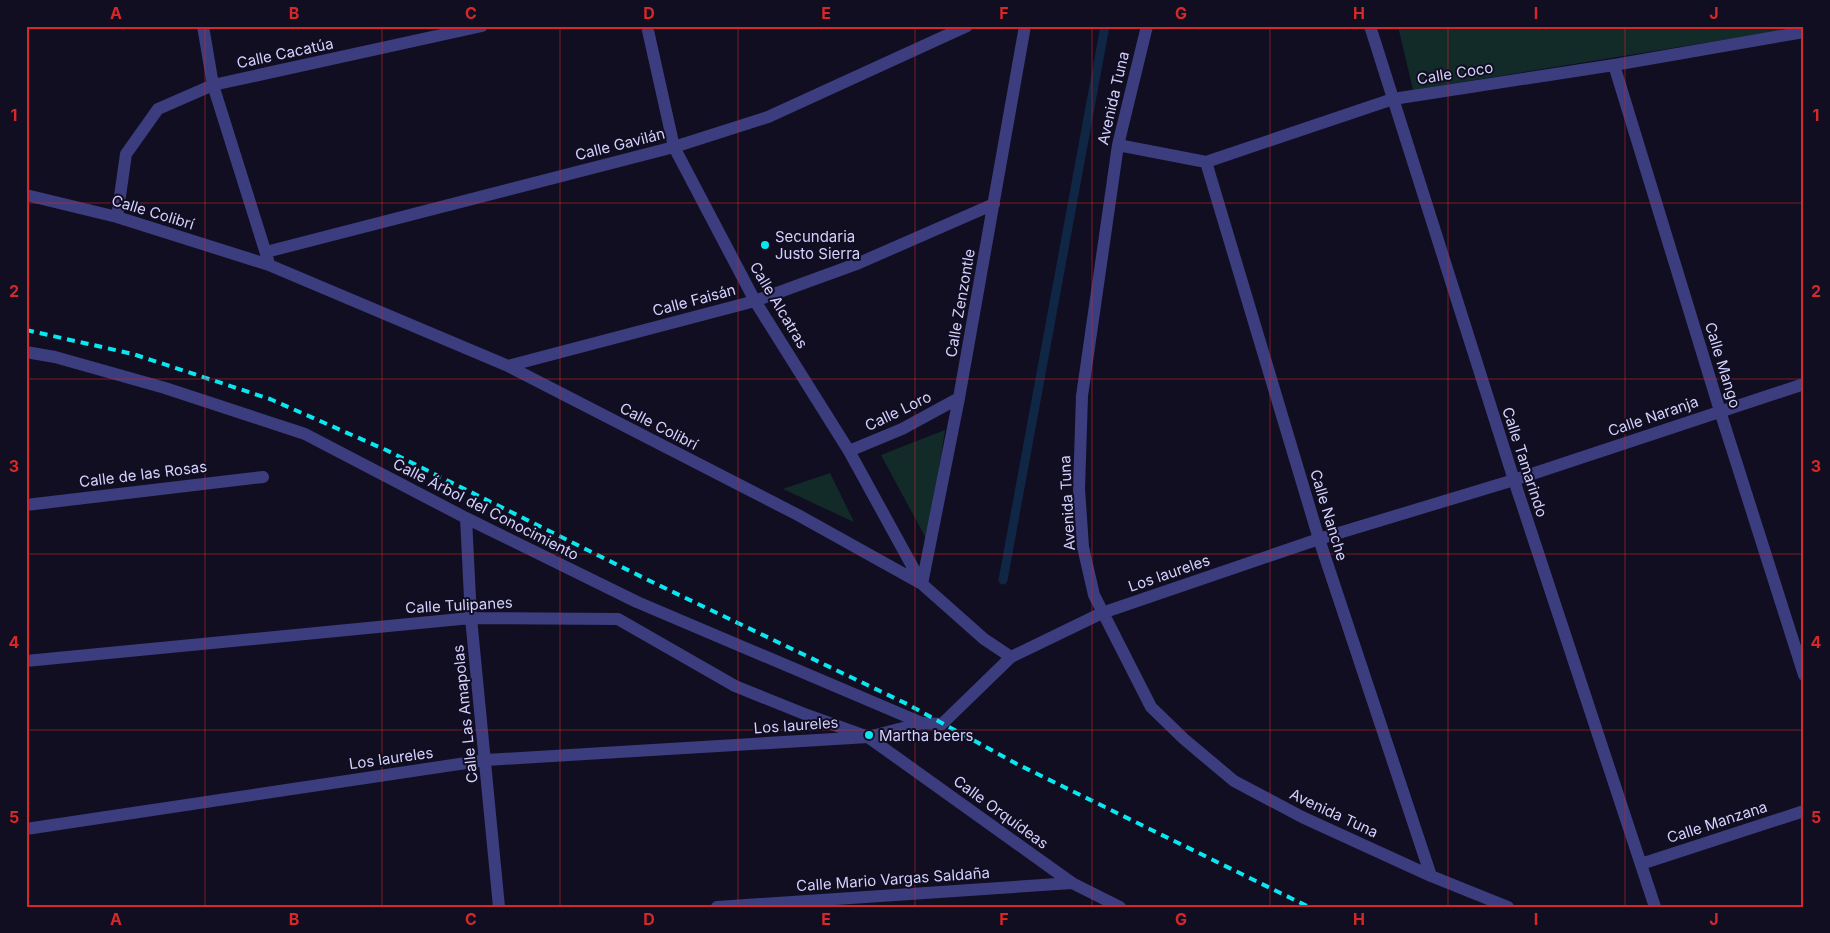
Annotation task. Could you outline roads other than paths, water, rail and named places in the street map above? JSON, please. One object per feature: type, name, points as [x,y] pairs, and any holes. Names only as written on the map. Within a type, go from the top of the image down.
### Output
[{"type":"street","points":[[203,26],[213,85],[269,265]]},
{"type":"street","name":"Calle Cacatúa","points":[[117,217],[126,154],[158,109],[213,85],[482,26]]},
{"type":"street","name":"Calle Alcatras","points":[[647,26],[674,147],[755,300],[849,451],[922,584]]},
{"type":"street","name":"Calle Gavilán","points":[[266,252],[674,147],[768,117],[968,26]]},
{"type":"street","name":"Calle Zenzontle","points":[[922,584],[959,398],[1025,26]]},
{"type":"street","name":"Avenida Tuna","points":[[1147,26],[1118,145],[1082,396],[1079,489],[1084,547],[1094,595],[1151,707],[1184,739],[1234,781],[1302,817],[1431,876],[1508,907]]},
{"type":"street","name":"Calle Tamarindo","points":[[1370,26],[1514,480],[1655,907]]},
{"type":"street","name":"Calle Coco","points":[[1118,145],[1206,162],[1393,99],[1804,32]]},
{"type":"street","name":"Calle Mango","points":[[1614,64],[1720,411],[1804,675]]},
{"type":"street","name":"Calle Nanche","points":[[1206,162],[1319,539],[1431,876]]},
{"type":"street","name":"Calle Colibrí","points":[[26,195],[117,217],[269,265],[508,366],[798,515],[922,584],[984,639],[1011,657]]},
{"type":"street","name":"Calle Faisán","points":[[508,366],[755,300],[859,263],[994,204]]},
{"type":"street","name":"Calle Árbol del Conocimiento","points":[[26,352],[165,388],[305,434],[466,518],[637,602],[922,723]]},
{"type":"street","name":"Calle Naranja","points":[[1514,480],[1804,384]]},
{"type":"street","name":"Calle Loro","points":[[849,451],[902,429],[959,398]]},
{"type":"street","name":"Calle de las Rosas","points":[[26,505],[263,477]]},
{"type":"street","name":"Los laureles","points":[[26,829],[486,760],[868,737],[922,723],[942,724],[1011,657],[1102,613],[1319,539],[1514,480]]},
{"type":"street","name":"Calle Las Amapolas","points":[[466,518],[471,618],[499,907]]},
{"type":"street","name":"Calle Tulipanes","points":[[26,661],[471,618],[618,619],[735,686],[868,737]]},
{"type":"street","name":"Calle Orquídeas","points":[[868,737],[1072,883],[1120,907]]},
{"type":"street","name":"Calle Manzana","points":[[1641,864],[1804,811]]},
{"type":"street","name":"Calle Mario Vargas Saldaña","points":[[717,907],[1072,883]]},
{"type":"waterway","points":[[1003,580],[1105,26]]},
{"type":"railway","points":[[26,330],[133,354],[270,399],[386,450],[648,580],[907,704],[1017,764],[1309,907]]},
{"type":"place","name":"Secundaria Justo Sierra","points":[[765,245]]},
{"type":"place","name":"Martha beers","points":[[869,735]]}]
